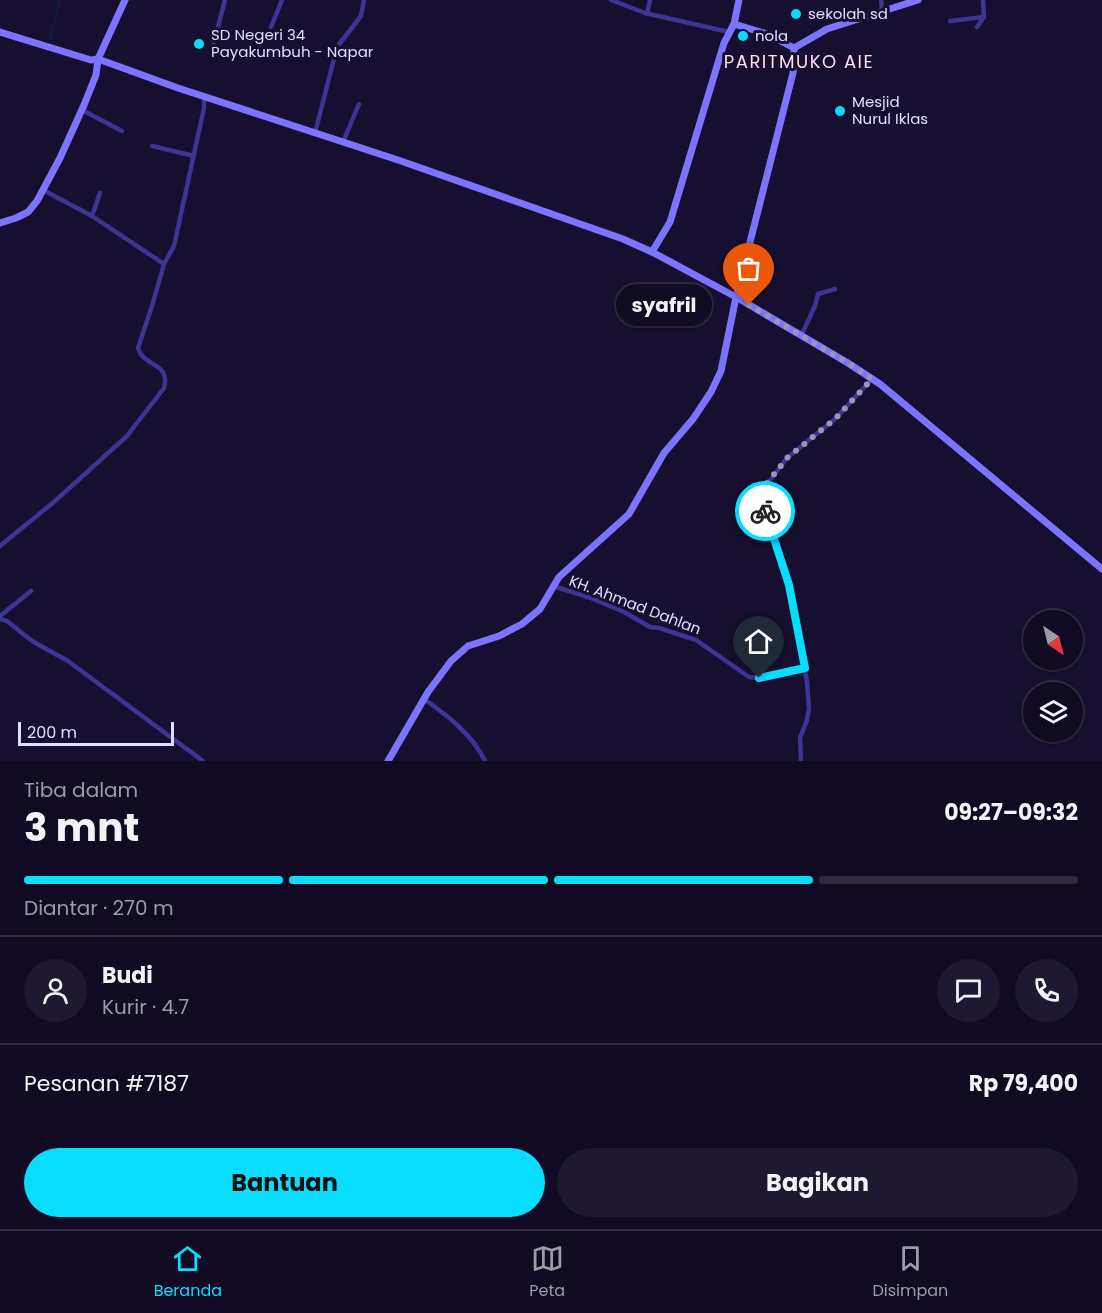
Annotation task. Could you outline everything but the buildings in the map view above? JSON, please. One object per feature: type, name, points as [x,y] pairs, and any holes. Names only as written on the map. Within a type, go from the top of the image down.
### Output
[{"type":"street","points":[[0,223],[16,218],[34,207],[82,110],[96,75],[98,59],[125,0]]},
{"type":"street","points":[[213,46],[225,0]]},
{"type":"street","points":[[271,27],[282,0]]},
{"type":"street","points":[[315,133],[337,47],[361,16],[364,0]]},
{"type":"street","points":[[611,0],[632,10],[729,32]]},
{"type":"street","points":[[647,14],[650,0]]},
{"type":"street","points":[[652,252],[670,222],[724,43],[734,24],[739,0]]},
{"type":"street","points":[[881,0],[882,10]]},
{"type":"street","points":[[388,761],[424,699],[441,674],[462,651],[522,624],[540,609],[553,586],[568,568],[612,531],[628,514],[664,453],[693,419],[711,392],[721,371],[736,297],[793,73],[795,48],[809,37],[827,29],[918,0]]},
{"type":"street","points":[[977,27],[984,17],[983,0]]},
{"type":"street","points":[[950,21],[984,17]]},
{"type":"street","points":[[734,24],[767,34],[795,48]]},
{"type":"street","points":[[0,32],[91,60],[98,59],[577,222],[652,252],[736,297],[872,379],[1102,569]]},
{"type":"street","points":[[0,546],[128,436],[164,388],[166,378],[164,372],[141,355],[138,348],[164,264],[174,246],[204,108],[204,96]]},
{"type":"street","points":[[343,142],[359,104]]},
{"type":"street","points":[[82,110],[122,131]]},
{"type":"street","points":[[152,146],[194,156]]},
{"type":"street","points":[[43,190],[92,216],[164,264]]},
{"type":"street","points":[[92,216],[100,193]]},
{"type":"street","points":[[801,336],[818,294],[835,289]]},
{"type":"street","points":[[801,761],[800,738],[809,708],[805,668],[789,585],[764,506],[762,491],[787,458],[835,419],[872,379]]},
{"type":"street","name":"KH. Ahmad Dahlan","points":[[553,586],[591,598],[624,612],[650,627],[696,640],[749,677],[759,678],[805,668]]},
{"type":"street","points":[[31,591],[0,618],[32,641],[68,662],[203,761]]},
{"type":"street","points":[[424,699],[473,741],[485,761]]},
{"type":"waterway","points":[[50,39],[60,0]]},
{"type":"way so far","points":[[749,305],[872,379],[835,419],[787,458],[762,491],[765,511]]},
{"type":"place","name":"sekolah sd","points":[[796,14]]},
{"type":"place","name":"nola","points":[[743,36]]},
{"type":"place","name":"SD Negeri 34 Payakumbuh - Napar","points":[[199,44]]},
{"type":"place","name":"Mesjid Nurul Iklas","points":[[840,111]]},
{"type":"place","name":"syafril","points":[[749,305]]},
{"type":"district","name":"PARITMUKO AIE","points":[[799,62]]},
{"type":"route","points":[[759,678],[805,668],[782,557],[765,511]]}]
